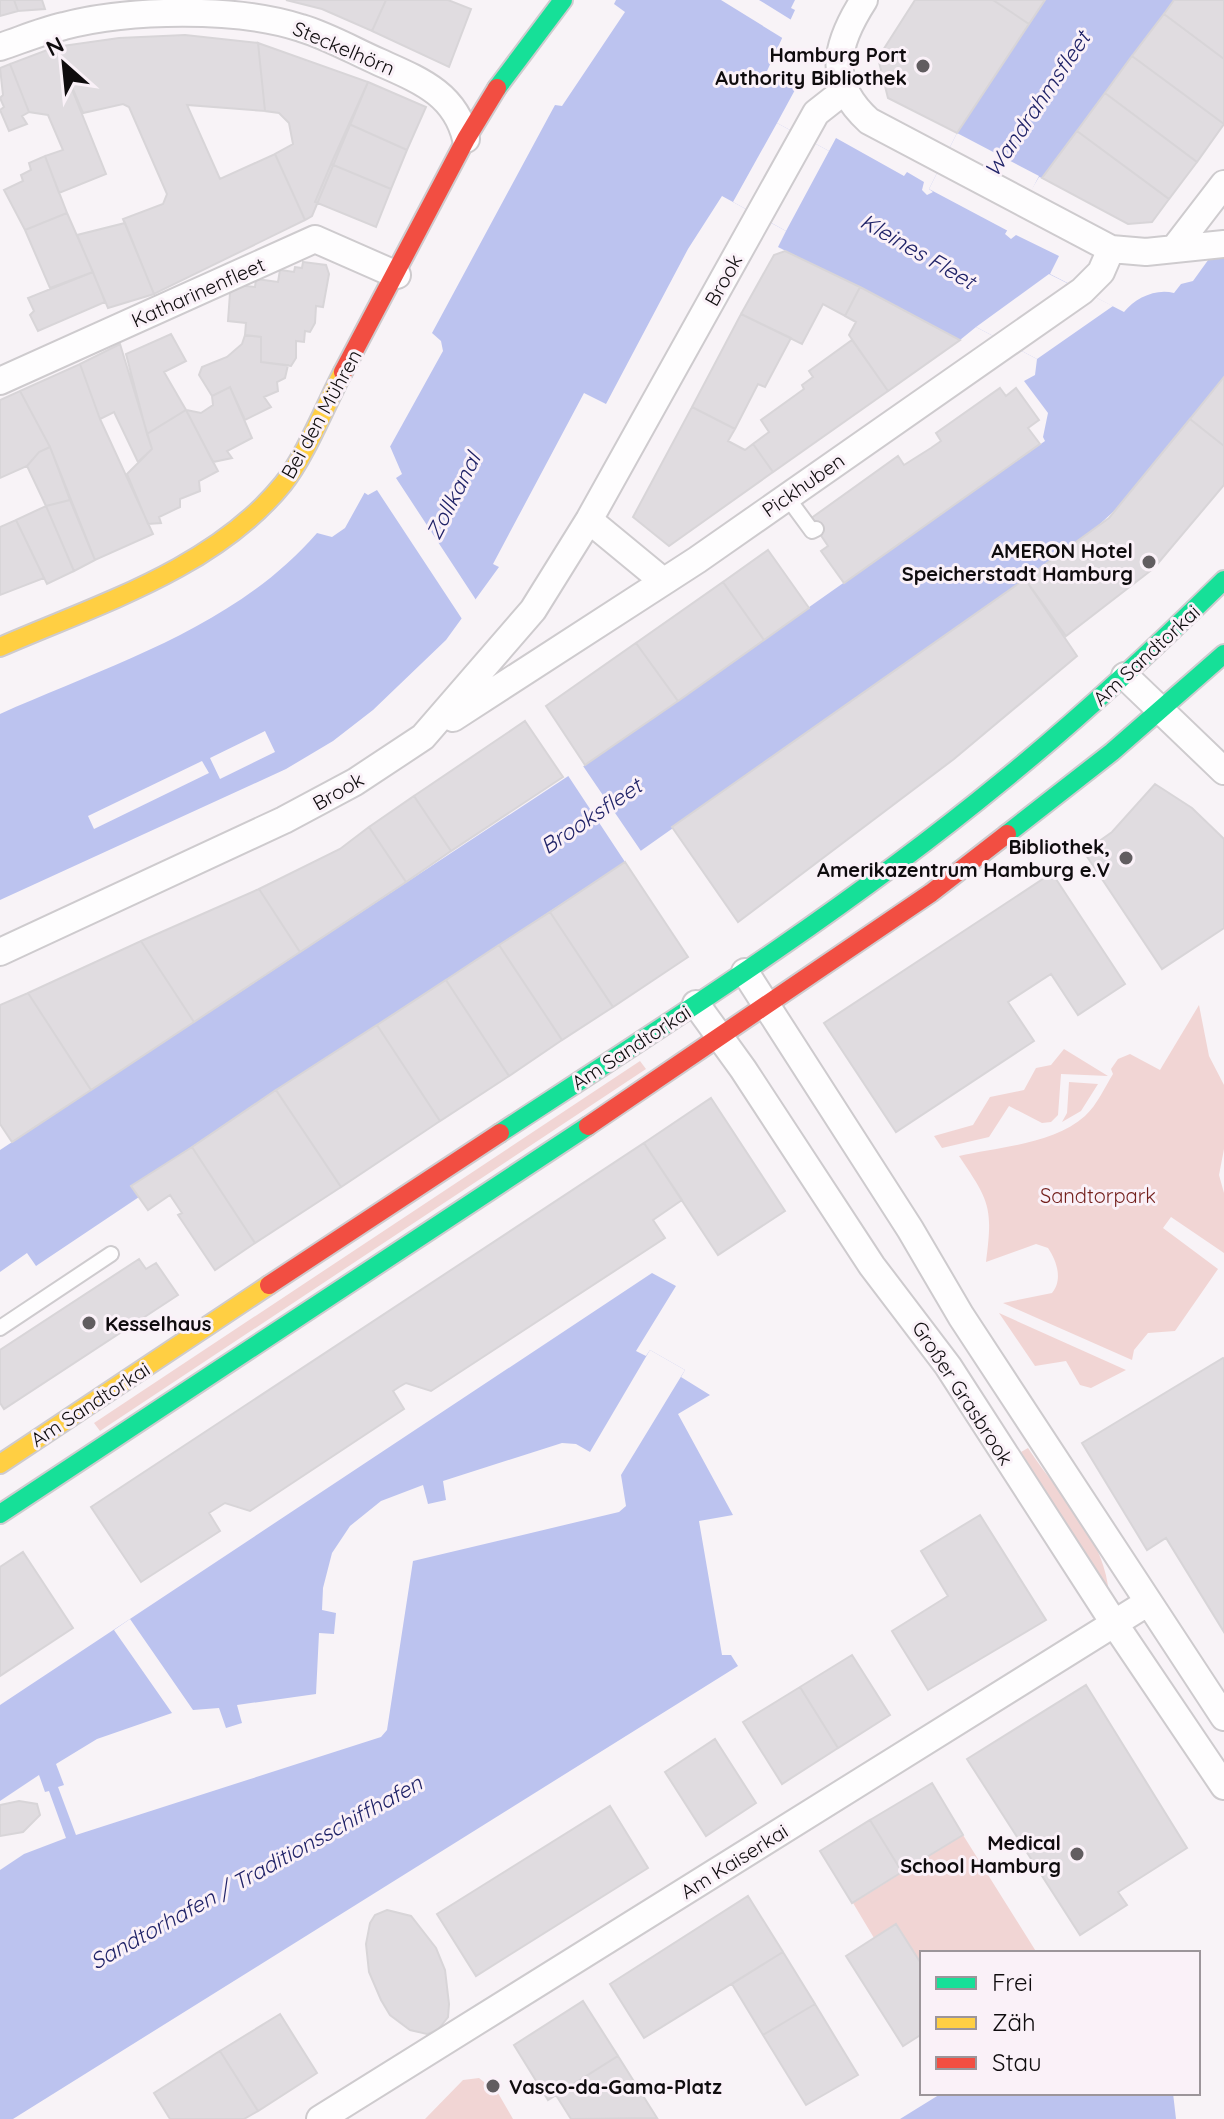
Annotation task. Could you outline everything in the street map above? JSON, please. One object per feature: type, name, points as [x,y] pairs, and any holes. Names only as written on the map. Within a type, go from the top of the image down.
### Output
[{"type":"main road","points":[[491,96],[563,0]]},
{"type":"main road","points":[[491,96],[517,27]]},
{"type":"main road","name":"Bei den Mühren","points":[[0,647],[175,568],[213,546],[266,504],[298,461],[491,96]]},
{"type":"main road","name":"Am Sandtorkai","points":[[0,1464],[745,972],[921,846],[1024,765],[1125,676],[1224,580]]},
{"type":"main road","name":"Am Sandtorkai","points":[[0,1514],[766,1007],[966,867],[1161,710],[1224,654]]},
{"type":"street","points":[[864,0],[841,46],[839,71],[844,91],[869,121],[1111,249],[1128,252],[1222,245]]},
{"type":"street","name":"Steckelhörn","points":[[0,47],[65,25],[142,7],[258,17],[303,28],[428,84],[446,98],[455,111],[466,139]]},
{"type":"street","name":"Brook","points":[[0,952],[321,802],[423,737],[533,610],[589,520],[802,137],[821,106],[844,91]]},
{"type":"street","points":[[1174,249],[1224,184]]},
{"type":"street","name":"Katharinenfleet","points":[[0,381],[315,239],[397,275]]},
{"type":"street","name":"Pickhuben","points":[[423,737],[663,581],[1082,291],[1101,272],[1111,249]]},
{"type":"street","points":[[589,520],[663,581]]},
{"type":"street","points":[[1125,676],[1224,771]]},
{"type":"street","name":"Großer Grasbrook","points":[[745,972],[1147,1603],[1223,1715]]},
{"type":"street","name":"Großer Grasbrook","points":[[696,1004],[872,1266],[948,1366],[1114,1623],[1224,1786]]},
{"type":"street","points":[[0,1464],[23,1499]]},
{"type":"street","name":"Am Kaiserkai","points":[[320,2119],[1147,1603]]},
{"type":"street","points":[[1190,1734],[1223,1715]]},
{"type":"lane","points":[[787,497],[812,531],[816,529]]},
{"type":"lane","points":[[0,1328],[111,1254]]},
{"type":"green space","name":"Sandtorpark","points":[[1199,1005],[1209,1056],[1224,1085],[1224,1149],[1219,1175],[1224,1193],[1224,1253],[1171,1217],[1163,1228],[1218,1269],[1175,1331],[1148,1333],[1134,1350],[1132,1360],[1003,1303],[1052,1293],[1058,1276],[1056,1265],[1048,1248],[1036,1244],[986,1262],[989,1229],[987,1206],[959,1156],[1042,1139],[1072,1125],[1085,1116],[1097,1101],[1118,1059],[1130,1054],[1160,1070]]},
{"type":"green space","points":[[1064,1049],[1108,1076],[1061,1074],[1058,1115],[1051,1122],[1042,1123],[1009,1106],[989,1137],[942,1148],[934,1136],[973,1125],[990,1097],[1024,1090],[1036,1068],[1051,1065]]},
{"type":"green space","points":[[640,1061],[646,1069],[100,1431],[94,1423]]},
{"type":"green space","points":[[1069,1082],[1098,1084],[1081,1111],[1062,1122],[1067,1113]]},
{"type":"green space","points":[[999,1313],[1126,1370],[1091,1388],[1080,1385],[1066,1361],[1035,1366]]},
{"type":"green space","points":[[1028,1448],[1078,1517],[1099,1553],[1109,1594],[1021,1452]]},
{"type":"green space","points":[[963,1835],[1036,1951],[920,1951],[920,1962],[895,1925],[874,1938],[853,1903]]},
{"type":"green space","points":[[479,2078],[498,2093],[513,2119],[425,2119],[463,2080]]},
{"type":"water","points":[[616,0],[795,0],[791,8],[795,10],[767,71],[796,88],[777,123],[829,151],[836,138],[904,176],[907,172],[924,182],[922,190],[927,195],[933,192],[929,189],[957,133],[1045,0],[1174,0],[1042,178],[1039,177],[1005,234],[1011,239],[1016,235],[1059,256],[1050,274],[1124,312],[1146,295],[1174,293],[1181,284],[1193,281],[1224,238],[1224,377],[1127,499],[1088,535],[625,862],[132,1186],[139,1197],[36,1266],[27,1253],[0,1272],[0,1150],[585,765],[1045,441],[1043,437],[1048,413],[1024,381],[1035,375],[1037,359],[976,327],[960,340],[778,247],[786,231],[722,196],[688,249],[606,404],[584,393],[493,564],[499,567],[446,640],[373,710],[333,741],[286,769],[0,900],[0,714],[127,660],[210,619],[285,566],[317,533],[332,537],[345,528],[443,351],[441,341],[432,333],[549,116],[555,105],[562,106],[625,12],[614,4]]},
{"type":"water","name":"Sandtorhafen / Traditionsschiffhafen","points":[[652,1273],[676,1286],[636,1351],[646,1356],[650,1350],[685,1370],[681,1377],[710,1395],[678,1414],[733,1515],[699,1521],[722,1655],[731,1655],[738,1666],[13,2119],[0,2119],[0,1705]]},
{"type":"water","points":[[939,2095],[1173,2095],[1176,2119],[900,2119]]},
{"type":"pier","points":[[721,0],[759,0],[793,21],[784,39]]},
{"type":"pier","points":[[777,123],[829,151],[786,231],[733,202]]},
{"type":"pier","points":[[957,133],[1039,176],[1010,232],[929,189]]},
{"type":"pier","points":[[1049,274],[1113,306],[1037,359],[976,327]]},
{"type":"pier","points":[[389,444],[402,474],[396,478],[478,603],[464,622],[377,490],[368,495],[362,491]]},
{"type":"pier","points":[[265,731],[275,752],[220,779],[210,758]]},
{"type":"pier","points":[[202,761],[209,773],[94,829],[88,816]]},
{"type":"pier","points":[[581,763],[643,854],[627,865],[565,771]]},
{"type":"pier","points":[[650,1350],[685,1370],[621,1475],[626,1506],[619,1512],[413,1561],[387,1730],[381,1737],[76,1835],[58,1787],[64,1785],[56,1764],[97,1739],[172,1713],[114,1630],[130,1619],[193,1710],[219,1708],[226,1728],[242,1723],[237,1705],[316,1694],[319,1633],[334,1634],[336,1613],[322,1610],[323,1588],[332,1553],[350,1526],[381,1501],[423,1485],[428,1504],[446,1500],[443,1481],[562,1443],[576,1444],[590,1452]]},
{"type":"pier","points":[[39,1775],[45,1792],[49,1791],[66,1838],[24,1854],[0,1870],[0,1801]]},
{"type":"building","points":[[0,0],[14,0],[18,11],[0,16]]},
{"type":"building","points":[[14,0],[42,0],[45,9],[18,11]]},
{"type":"building","points":[[286,0],[386,0],[372,31],[322,9]]},
{"type":"building","points":[[386,0],[448,0],[471,9],[449,67],[372,31]]},
{"type":"building","points":[[915,0],[993,0],[1029,24],[957,133],[888,98],[878,58]]},
{"type":"building","points":[[993,0],[1045,0],[1029,24]]},
{"type":"building","points":[[1174,0],[1224,0],[1224,59],[1164,14]]},
{"type":"building","points":[[1164,14],[1224,59],[1224,124],[1132,56]]},
{"type":"building","points":[[185,35],[258,43],[265,111],[187,105],[220,179],[275,154],[305,220],[154,294],[123,219],[163,204],[167,194],[129,107],[123,104],[83,113],[55,47],[119,38]]},
{"type":"building","points":[[258,43],[368,82],[312,216],[305,220],[275,154],[293,144],[289,123],[279,113],[265,111]]},
{"type":"building","points":[[55,47],[106,174],[59,193],[45,156],[63,150],[48,115],[29,112],[10,64]]},
{"type":"building","points":[[1132,56],[1224,124],[1197,162],[1105,93]]},
{"type":"building","points":[[10,64],[29,112],[22,116],[27,124],[9,131],[0,110],[4,107],[0,98],[3,95],[0,68]]},
{"type":"building","points":[[368,82],[426,107],[407,150],[349,124]]},
{"type":"building","points":[[1105,93],[1197,162],[1169,199],[1077,131]]},
{"type":"building","points":[[349,124],[407,150],[391,189],[331,164]]},
{"type":"building","points":[[1077,131],[1169,199],[1152,222],[1128,224],[1042,178]]},
{"type":"building","points":[[45,156],[67,213],[25,230],[4,190],[23,181],[21,175],[31,170],[29,163]]},
{"type":"building","points":[[331,164],[391,189],[376,227],[315,202]]},
{"type":"building","points":[[67,213],[93,272],[50,288],[25,230]]},
{"type":"building","points":[[125,223],[154,294],[108,308],[77,235]]},
{"type":"building","points":[[785,251],[860,287],[845,316],[823,304],[802,344],[741,314],[774,255]]},
{"type":"building","points":[[303,262],[326,265],[329,274],[323,307],[316,306],[315,323],[310,332],[305,331],[304,342],[296,341],[296,358],[291,366],[261,362],[261,337],[245,335],[246,323],[228,321],[230,293],[235,285],[255,287],[256,279],[278,282],[280,270],[294,272],[295,267],[302,268]]},
{"type":"building","points":[[93,272],[105,302],[38,331],[30,315],[34,311],[28,298]]},
{"type":"building","points":[[860,287],[960,340],[888,391],[849,335],[856,322],[845,316]]},
{"type":"building","points":[[741,314],[791,338],[765,387],[758,384],[735,429],[692,407]]},
{"type":"building","points":[[171,334],[186,361],[164,372],[186,410],[147,434],[126,354]]},
{"type":"building","points":[[245,335],[261,337],[261,362],[288,365],[285,378],[277,382],[278,391],[264,397],[271,407],[245,420],[230,387],[212,396],[199,375],[202,367],[227,357],[242,344]]},
{"type":"building","points":[[852,340],[888,391],[773,472],[753,444],[769,432],[761,420],[804,389],[802,385],[813,377],[809,371]]},
{"type":"building","points":[[120,344],[152,449],[138,462],[114,412],[100,419],[80,364]]},
{"type":"building","points":[[80,364],[100,419],[153,534],[95,560],[50,447],[20,391]]},
{"type":"building","points":[[1224,377],[1224,446],[1190,419]]},
{"type":"building","points":[[230,387],[252,438],[227,451],[232,458],[213,462],[186,410],[201,413],[213,405],[212,396]]},
{"type":"building","points":[[1000,388],[1006,396],[1016,388],[1039,420],[1028,428],[1040,444],[844,583],[821,551],[828,546],[810,519],[898,456],[904,465],[931,448],[941,441],[936,433]]},
{"type":"building","points":[[20,391],[50,447],[39,452],[27,466],[0,478],[0,400]]},
{"type":"building","points":[[692,407],[735,429],[728,441],[745,450],[753,444],[773,472],[669,546],[633,517]]},
{"type":"building","points":[[186,410],[218,471],[199,481],[200,491],[180,499],[180,507],[159,517],[161,523],[148,524],[127,474],[152,449],[147,434]]},
{"type":"building","points":[[1190,419],[1224,446],[1224,485],[1154,568],[1066,636],[1025,579],[1109,518]]},
{"type":"building","points":[[50,447],[70,500],[46,506],[27,466],[39,452]]},
{"type":"building","points":[[70,500],[95,560],[74,571],[46,506]]},
{"type":"building","points":[[46,506],[74,571],[47,584],[16,520]]},
{"type":"building","points":[[16,520],[44,578],[0,595],[0,527]]},
{"type":"building","points":[[768,550],[809,608],[764,640],[723,582]]},
{"type":"building","points":[[1025,579],[1077,656],[954,759],[738,922],[672,827]]},
{"type":"building","points":[[723,582],[764,640],[678,701],[636,643]]},
{"type":"building","points":[[636,643],[678,701],[585,765],[546,706]]},
{"type":"building","points":[[525,721],[563,777],[451,851],[414,796]]},
{"type":"building","points":[[1155,784],[1192,808],[1224,839],[1224,928],[1162,969],[1084,852],[1112,832]]},
{"type":"building","points":[[414,796],[451,851],[406,882],[369,827]]},
{"type":"building","points":[[369,827],[406,882],[300,952],[259,889],[340,849]]},
{"type":"building","points":[[625,862],[688,957],[613,1007],[550,912]]},
{"type":"building","points":[[1052,873],[1125,984],[1078,1015],[1051,974],[1008,1002],[1034,1041],[896,1132],[824,1023]]},
{"type":"building","points":[[259,889],[300,952],[194,1022],[141,941]]},
{"type":"building","points":[[550,912],[613,1007],[562,1040],[499,945]]},
{"type":"building","points":[[141,941],[194,1022],[91,1090],[28,993]]},
{"type":"building","points":[[499,945],[562,1040],[509,1076],[446,980]]},
{"type":"building","points":[[446,980],[509,1076],[440,1121],[377,1025]]},
{"type":"building","points":[[28,993],[91,1090],[12,1142],[0,1124],[0,1005]]},
{"type":"building","points":[[377,1025],[440,1121],[341,1187],[276,1090]]},
{"type":"building","points":[[276,1090],[341,1187],[255,1243],[192,1147]]},
{"type":"building","points":[[711,1098],[785,1211],[718,1255],[644,1143]]},
{"type":"building","points":[[644,1143],[682,1200],[653,1220],[665,1238],[431,1391],[406,1383],[399,1387],[393,1391],[404,1409],[250,1511],[225,1503],[209,1513],[220,1531],[141,1582],[91,1507]]},
{"type":"building","points":[[192,1147],[255,1243],[215,1270],[178,1215],[182,1213],[170,1195],[148,1210],[131,1186]]},
{"type":"building","name":"Kesselhaus","points":[[139,1259],[146,1269],[156,1263],[178,1295],[4,1409],[0,1403],[0,1350]]},
{"type":"building","points":[[1223,1358],[1224,1632],[1166,1538],[1147,1550],[1082,1443]]},
{"type":"building","points":[[980,1515],[1046,1620],[928,1690],[892,1631],[948,1596],[921,1551]]},
{"type":"building","points":[[23,1552],[73,1628],[0,1676],[0,1567]]},
{"type":"building","points":[[852,1655],[890,1715],[838,1748],[800,1687]]},
{"type":"building","points":[[1086,1685],[1187,1848],[1118,1892],[1127,1905],[1080,1935],[967,1759]]},
{"type":"building","points":[[800,1687],[838,1748],[782,1784],[743,1722]]},
{"type":"building","points":[[715,1739],[756,1803],[706,1836],[665,1772]]},
{"type":"building","points":[[932,1783],[963,1835],[902,1872],[870,1820]]},
{"type":"building","points":[[19,1801],[37,1804],[40,1815],[23,1832],[0,1836],[0,1805]]},
{"type":"building","points":[[610,1806],[648,1868],[476,1976],[437,1914]]},
{"type":"building","points":[[870,1820],[902,1872],[852,1903],[820,1851]]},
{"type":"building","points":[[748,1896],[783,1952],[644,2038],[610,1984]]},
{"type":"building","points":[[387,1910],[411,1916],[436,1948],[445,1970],[449,2004],[448,2017],[437,2031],[427,2034],[410,2030],[390,2015],[369,1972],[366,1944],[370,1923],[375,1915]]},
{"type":"building","points":[[896,1924],[920,1962],[920,2035],[903,2046],[846,1956]]},
{"type":"building","points":[[783,1952],[815,2004],[763,2035],[732,1984]]},
{"type":"building","points":[[583,2001],[618,2056],[548,2100],[514,2045]]},
{"type":"building","points":[[815,2004],[858,2075],[806,2105],[763,2035]]},
{"type":"building","points":[[280,2014],[317,2073],[258,2111],[220,2051]]},
{"type":"building","points":[[220,2051],[258,2111],[244,2119],[170,2119],[154,2093]]},
{"type":"building","points":[[618,2056],[657,2118],[571,2119],[556,2095]]},
{"type":"traffic: fast","points":[[497,88],[563,0]]},
{"type":"traffic: fast","points":[[500,1133],[755,965],[940,831],[1087,709],[1224,580]]},
{"type":"traffic: fast","points":[[1007,834],[1112,752],[1224,654]]},
{"type":"traffic: fast","points":[[0,1514],[588,1126]]},
{"type":"traffic: slow","points":[[0,647],[152,582],[223,539],[255,514],[291,473],[343,372]]},
{"type":"traffic: slow","points":[[0,1464],[269,1285]]},
{"type":"traffic: jam","points":[[343,372],[466,139],[497,88]]},
{"type":"traffic: jam","points":[[588,1126],[931,893],[1007,834]]},
{"type":"traffic: jam","points":[[269,1285],[500,1133]]},
{"type":"place","name":"Hamburg Port Authority Bibliothek","points":[[923,66]]},
{"type":"place","name":"AMERON Hotel Speicherstadt Hamburg","points":[[1149,562]]},
{"type":"place","name":"Bibliothek, Amerikazentrum Hamburg e.V","points":[[1126,858]]},
{"type":"place","name":"Kesselhaus","points":[[89,1323]]},
{"type":"place","name":"Medical School Hamburg","points":[[1077,1854]]},
{"type":"place","name":"Vasco-da-Gama-Platz","points":[[493,2086]]},
{"type":"water label","name":"Wandrahmsfleet","points":[[1037,104]]},
{"type":"water label","name":"Kleines Fleet","points":[[918,251]]},
{"type":"water label","name":"Zollkanal","points":[[453,496]]},
{"type":"water label","name":"Brooksfleet","points":[[591,816]]}]
